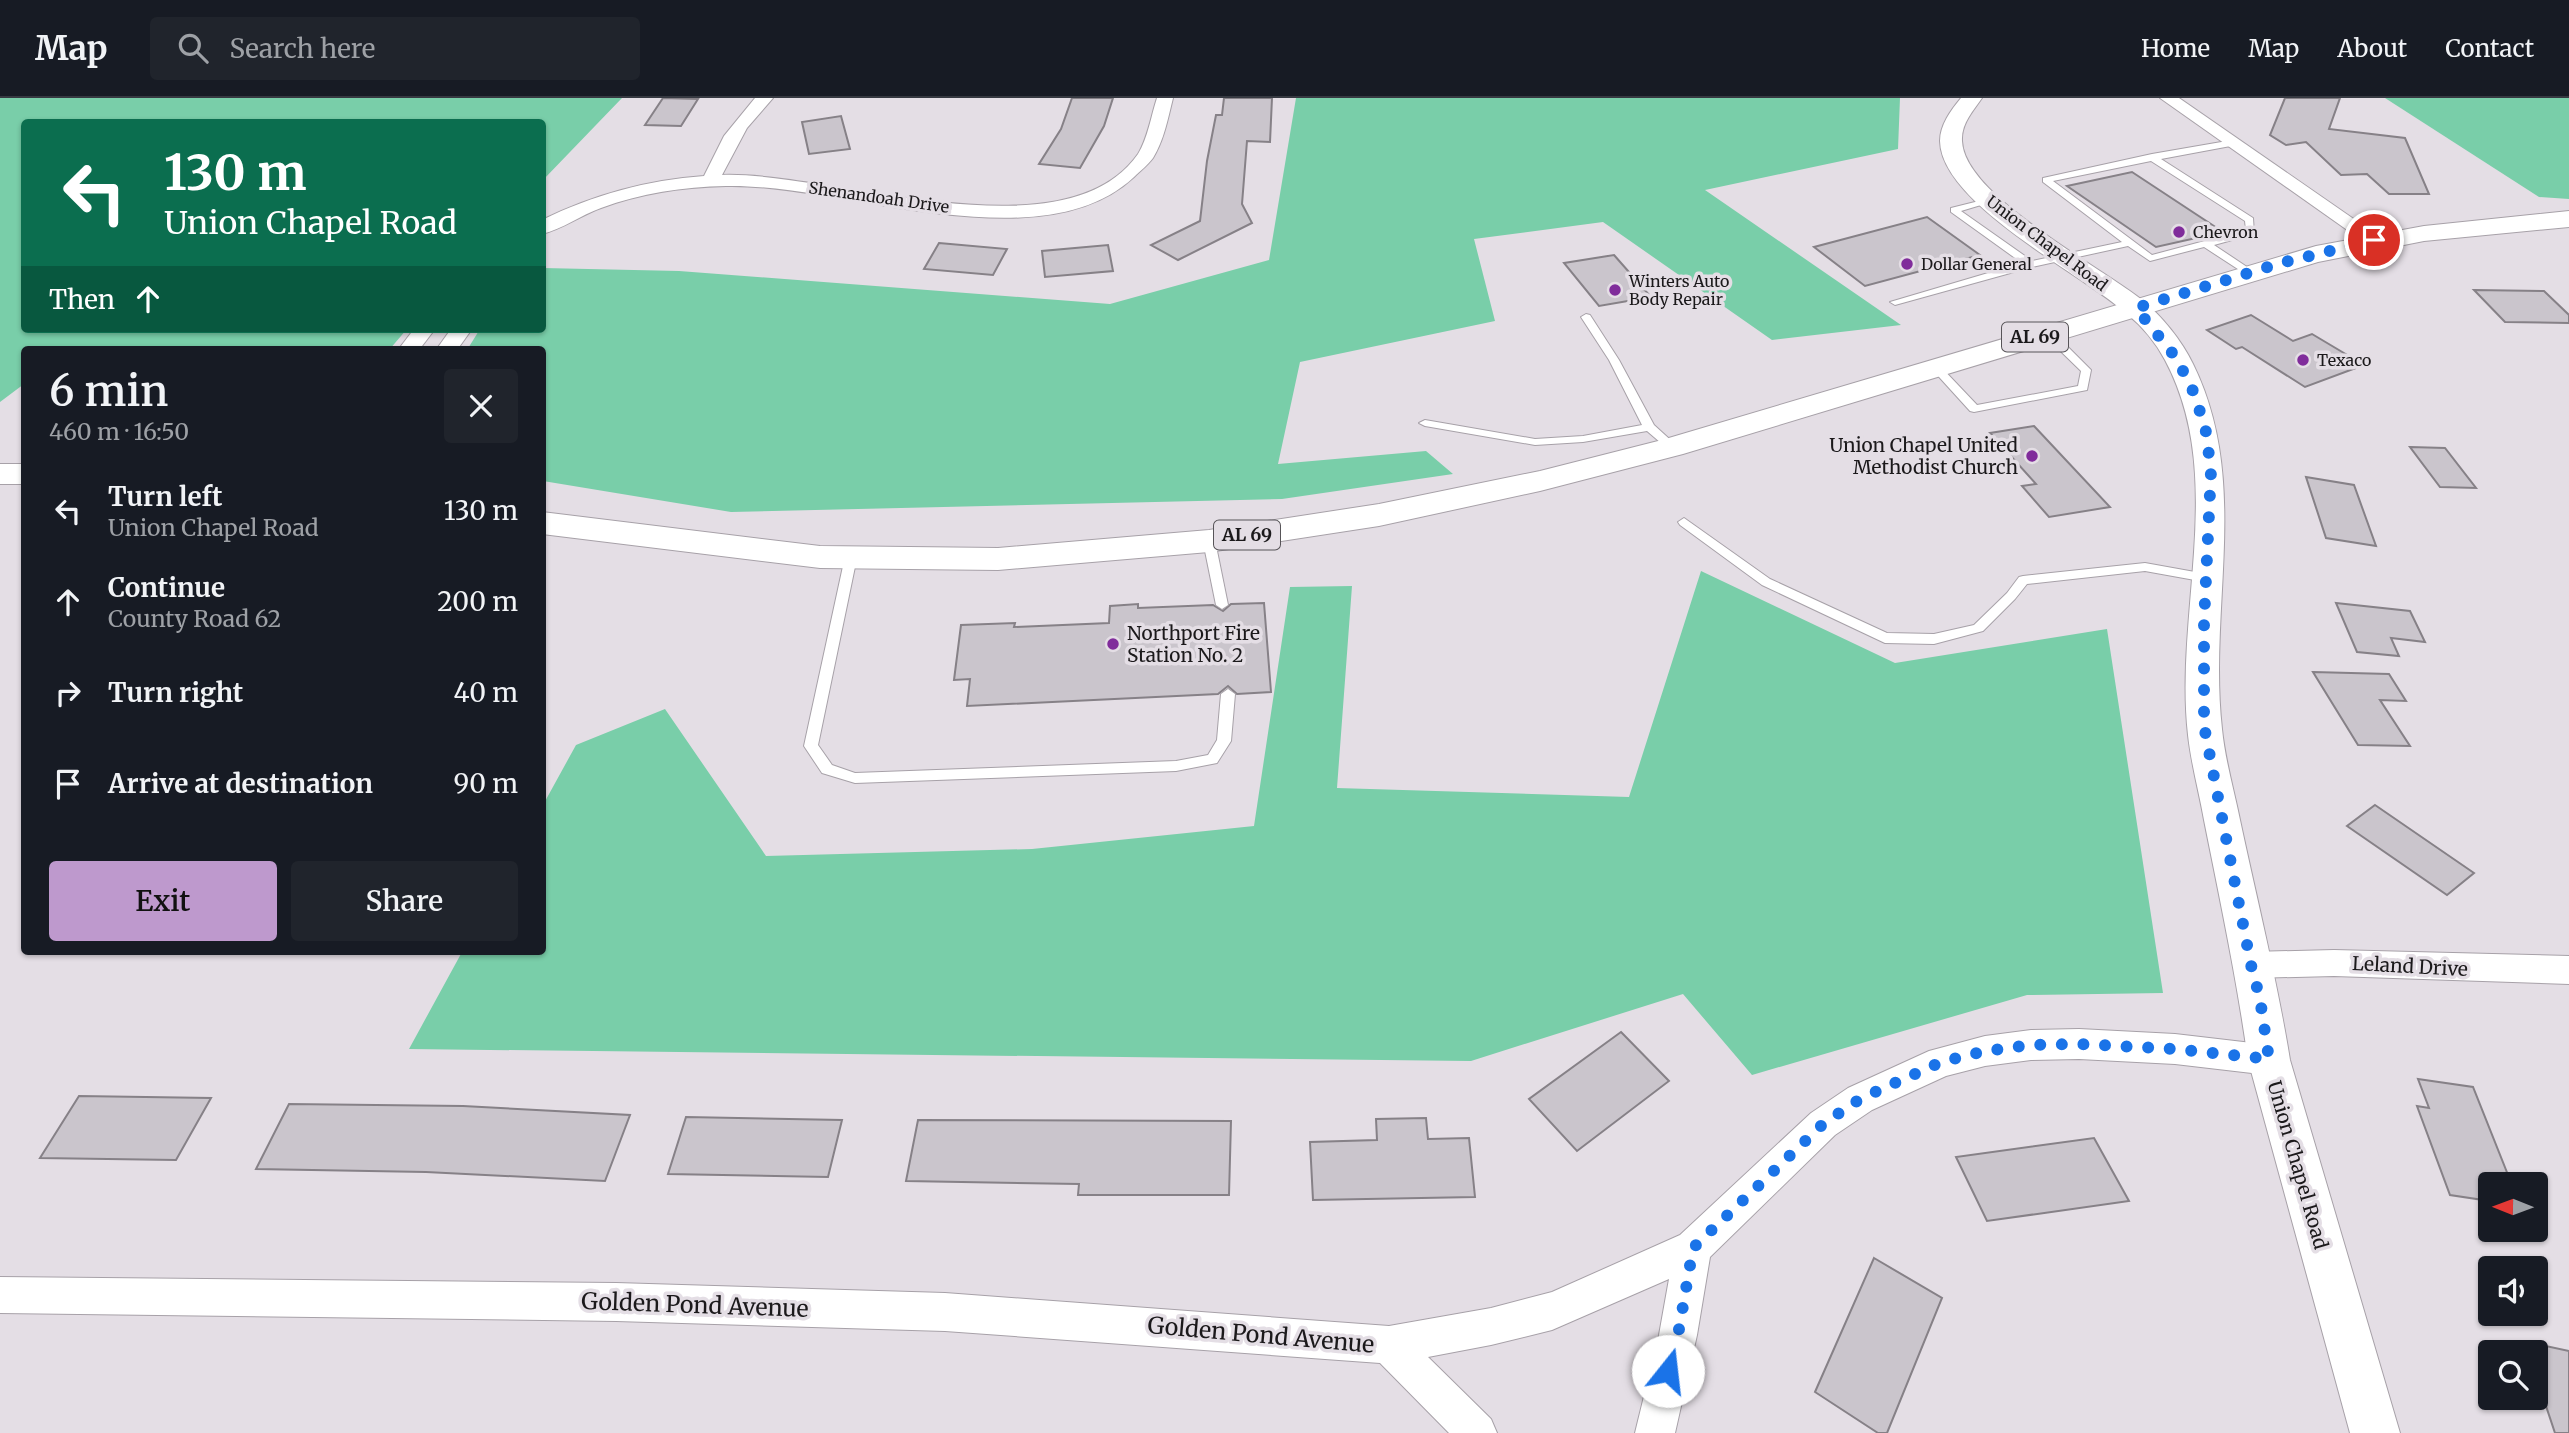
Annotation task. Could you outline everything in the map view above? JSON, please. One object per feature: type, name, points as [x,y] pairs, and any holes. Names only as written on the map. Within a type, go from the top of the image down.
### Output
[{"type":"main road","name":"AL 69","points":[[546,523],[820,557],[998,559],[1209,541],[1379,515],[1540,481],[1661,437],[1935,367],[2250,273],[2374,240],[2487,225],[2569,219]]},
{"type":"main road","points":[[0,474],[21,474]]},
{"type":"street","points":[[711,180],[726,144],[765,98]]},
{"type":"street","name":"Shenandoah Drive","points":[[546,226],[590,204],[617,195],[673,183],[711,180],[782,183],[980,212],[1034,211],[1060,207],[1107,191],[1136,168],[1145,156],[1165,98]]},
{"type":"street","name":"Union Chapel Road","points":[[1972,98],[1954,123],[1950,142],[1954,158],[1964,174],[1988,200],[2061,257],[2136,308],[2177,359],[2195,395],[2206,432],[2211,471],[2204,726],[2260,999],[2269,1059],[2375,1433]]},
{"type":"street","points":[[2168,98],[2374,240]]},
{"type":"street","name":"Leland Drive","points":[[2251,965],[2334,963],[2569,970]]},
{"type":"street","name":"Golden Pond Avenue","points":[[0,1295],[616,1302],[945,1312],[1389,1345],[1497,1325],[1549,1312],[1599,1294],[1693,1248],[1823,1124],[1860,1099],[1941,1062],[1985,1051],[2031,1045],[2080,1044],[2175,1049],[2269,1059]]},
{"type":"street","points":[[1655,1433],[1663,1389],[1678,1335],[1693,1248]]},
{"type":"street","name":"Golden Pond Avenue","points":[[1389,1345],[1477,1433]]},
{"type":"lane","points":[[2152,158],[2250,220],[2251,232],[2150,258],[2046,180],[2152,158],[2233,143]]},
{"type":"lane","points":[[1988,200],[1954,210],[2030,264]]},
{"type":"lane","points":[[1895,302],[2030,264],[2131,243]]},
{"type":"lane","points":[[2205,243],[2250,273]]},
{"type":"lane","points":[[1425,423],[1535,442],[1661,437],[1586,317]]},
{"type":"lane","points":[[1935,367],[1974,409],[2083,388],[2086,370],[2048,333]]},
{"type":"lane","points":[[1685,522],[1766,582],[1885,638],[1934,639],[1978,628],[2011,596],[2023,580],[2145,567],[2206,578]]},
{"type":"lane","points":[[1209,541],[1222,604]]},
{"type":"lane","points":[[850,557],[811,746],[827,769],[855,778],[1176,766],[1200,762],[1212,759],[1224,741],[1228,694]]},
{"type":"green space","points":[[0,98],[622,98],[546,177],[546,119],[21,119],[21,333],[404,333],[392,346],[21,346],[21,386],[0,402]]},
{"type":"green space","points":[[1296,98],[1900,98],[1898,149],[1705,190],[1901,325],[1772,340],[1603,222],[1474,239],[1495,321],[1300,362],[1278,464],[1426,451],[1453,474],[1282,499],[731,512],[546,481],[546,346],[469,346],[478,333],[546,333],[546,268],[679,271],[1110,304],[1269,260]]},
{"type":"green space","points":[[2385,98],[2569,98],[2569,199],[2539,197]]},
{"type":"green space","points":[[1701,571],[1895,663],[2107,629],[2163,993],[2027,995],[1752,1075],[1683,994],[1471,1061],[409,1049],[460,955],[546,955],[546,800],[576,745],[665,709],[766,856],[1032,849],[1254,826],[1290,587],[1352,586],[1337,788],[1629,797]]},
{"type":"building","points":[[663,98],[698,99],[681,126],[645,125]]},
{"type":"building","points":[[1072,98],[1113,98],[1104,126],[1080,168],[1039,164],[1061,129]]},
{"type":"building","points":[[1224,98],[1272,98],[1270,142],[1247,141],[1242,204],[1252,223],[1178,260],[1151,245],[1200,221],[1207,161],[1216,115],[1222,115]]},
{"type":"building","points":[[2285,98],[2340,98],[2329,129],[2405,138],[2429,194],[2389,194],[2367,174],[2341,175],[2306,142],[2286,145],[2270,135]]},
{"type":"building","points":[[841,116],[850,149],[809,154],[802,122]]},
{"type":"building","points":[[2132,172],[2223,232],[2156,247],[2067,186]]},
{"type":"building","points":[[1927,217],[1980,255],[1865,286],[1814,247]]},
{"type":"building","points":[[939,243],[1007,249],[993,275],[924,269]]},
{"type":"building","points":[[1108,245],[1113,271],[1045,277],[1042,251]]},
{"type":"building","points":[[1614,255],[1651,297],[1599,306],[1564,263]]},
{"type":"building","points":[[2474,290],[2544,291],[2569,315],[2569,323],[2505,322]]},
{"type":"building","points":[[2251,315],[2293,341],[2312,334],[2364,365],[2305,387],[2242,347],[2236,349],[2207,330]]},
{"type":"building","points":[[2034,426],[2110,507],[2049,517],[2022,486],[2036,484],[1990,433]]},
{"type":"building","points":[[2410,447],[2445,448],[2476,488],[2440,487]]},
{"type":"building","points":[[2306,477],[2354,485],[2376,546],[2326,538]]},
{"type":"building","name":"Northport Fire Station No. 2","points":[[1264,603],[1271,692],[1237,694],[1228,686],[1218,694],[967,706],[970,679],[954,680],[961,625],[1015,623],[1014,627],[1109,623],[1110,606],[1138,604],[1138,608],[1213,605],[1223,611],[1231,604]]},
{"type":"building","points":[[2336,603],[2410,611],[2425,642],[2391,638],[2399,656],[2357,652]]},
{"type":"building","points":[[2313,672],[2389,674],[2406,701],[2380,700],[2410,746],[2358,745]]},
{"type":"building","points":[[2375,805],[2474,873],[2447,895],[2347,826]]},
{"type":"building","points":[[1621,1032],[1669,1081],[1577,1151],[1529,1099]]},
{"type":"building","points":[[2418,1079],[2473,1087],[2507,1172],[2478,1172],[2478,1199],[2450,1195],[2417,1106],[2429,1108]]},
{"type":"building","points":[[79,1096],[211,1098],[176,1160],[40,1158]]},
{"type":"building","points":[[289,1104],[463,1106],[630,1115],[605,1181],[426,1172],[256,1169]]},
{"type":"building","points":[[686,1117],[842,1120],[828,1177],[668,1174]]},
{"type":"building","points":[[1426,1118],[1428,1139],[1469,1138],[1475,1197],[1313,1200],[1310,1142],[1377,1140],[1376,1119]]},
{"type":"building","points":[[918,1120],[1231,1121],[1229,1195],[1078,1195],[1079,1184],[906,1181]]},
{"type":"building","points":[[2094,1138],[2129,1201],[1987,1221],[1956,1157]]},
{"type":"building","points":[[1874,1258],[1942,1298],[1887,1433],[1878,1433],[1815,1392]]},
{"type":"building","points":[[2548,1347],[2569,1351],[2569,1433],[2555,1433],[2547,1410]]},
{"type":"place","name":"Chevron","points":[[2179,232]]},
{"type":"place","name":"Dollar General","points":[[1907,264]]},
{"type":"place","name":"Winters Auto Body Repair","points":[[1615,290]]},
{"type":"place","name":"Texaco","points":[[2303,360]]},
{"type":"place","name":"Union Chapel United Methodist Church","points":[[2032,456]]},
{"type":"place","name":"Northport Fire Station No. 2","points":[[1113,644]]},
{"type":"route","points":[[1668,1371],[1678,1335],[1693,1248],[1823,1124],[1860,1099],[1941,1062],[1985,1051],[2031,1045],[2080,1044],[2175,1049],[2269,1059],[2260,999],[2204,726],[2204,622],[2211,471],[2206,432],[2195,395],[2177,359],[2136,308],[2281,263],[2374,240]]}]
